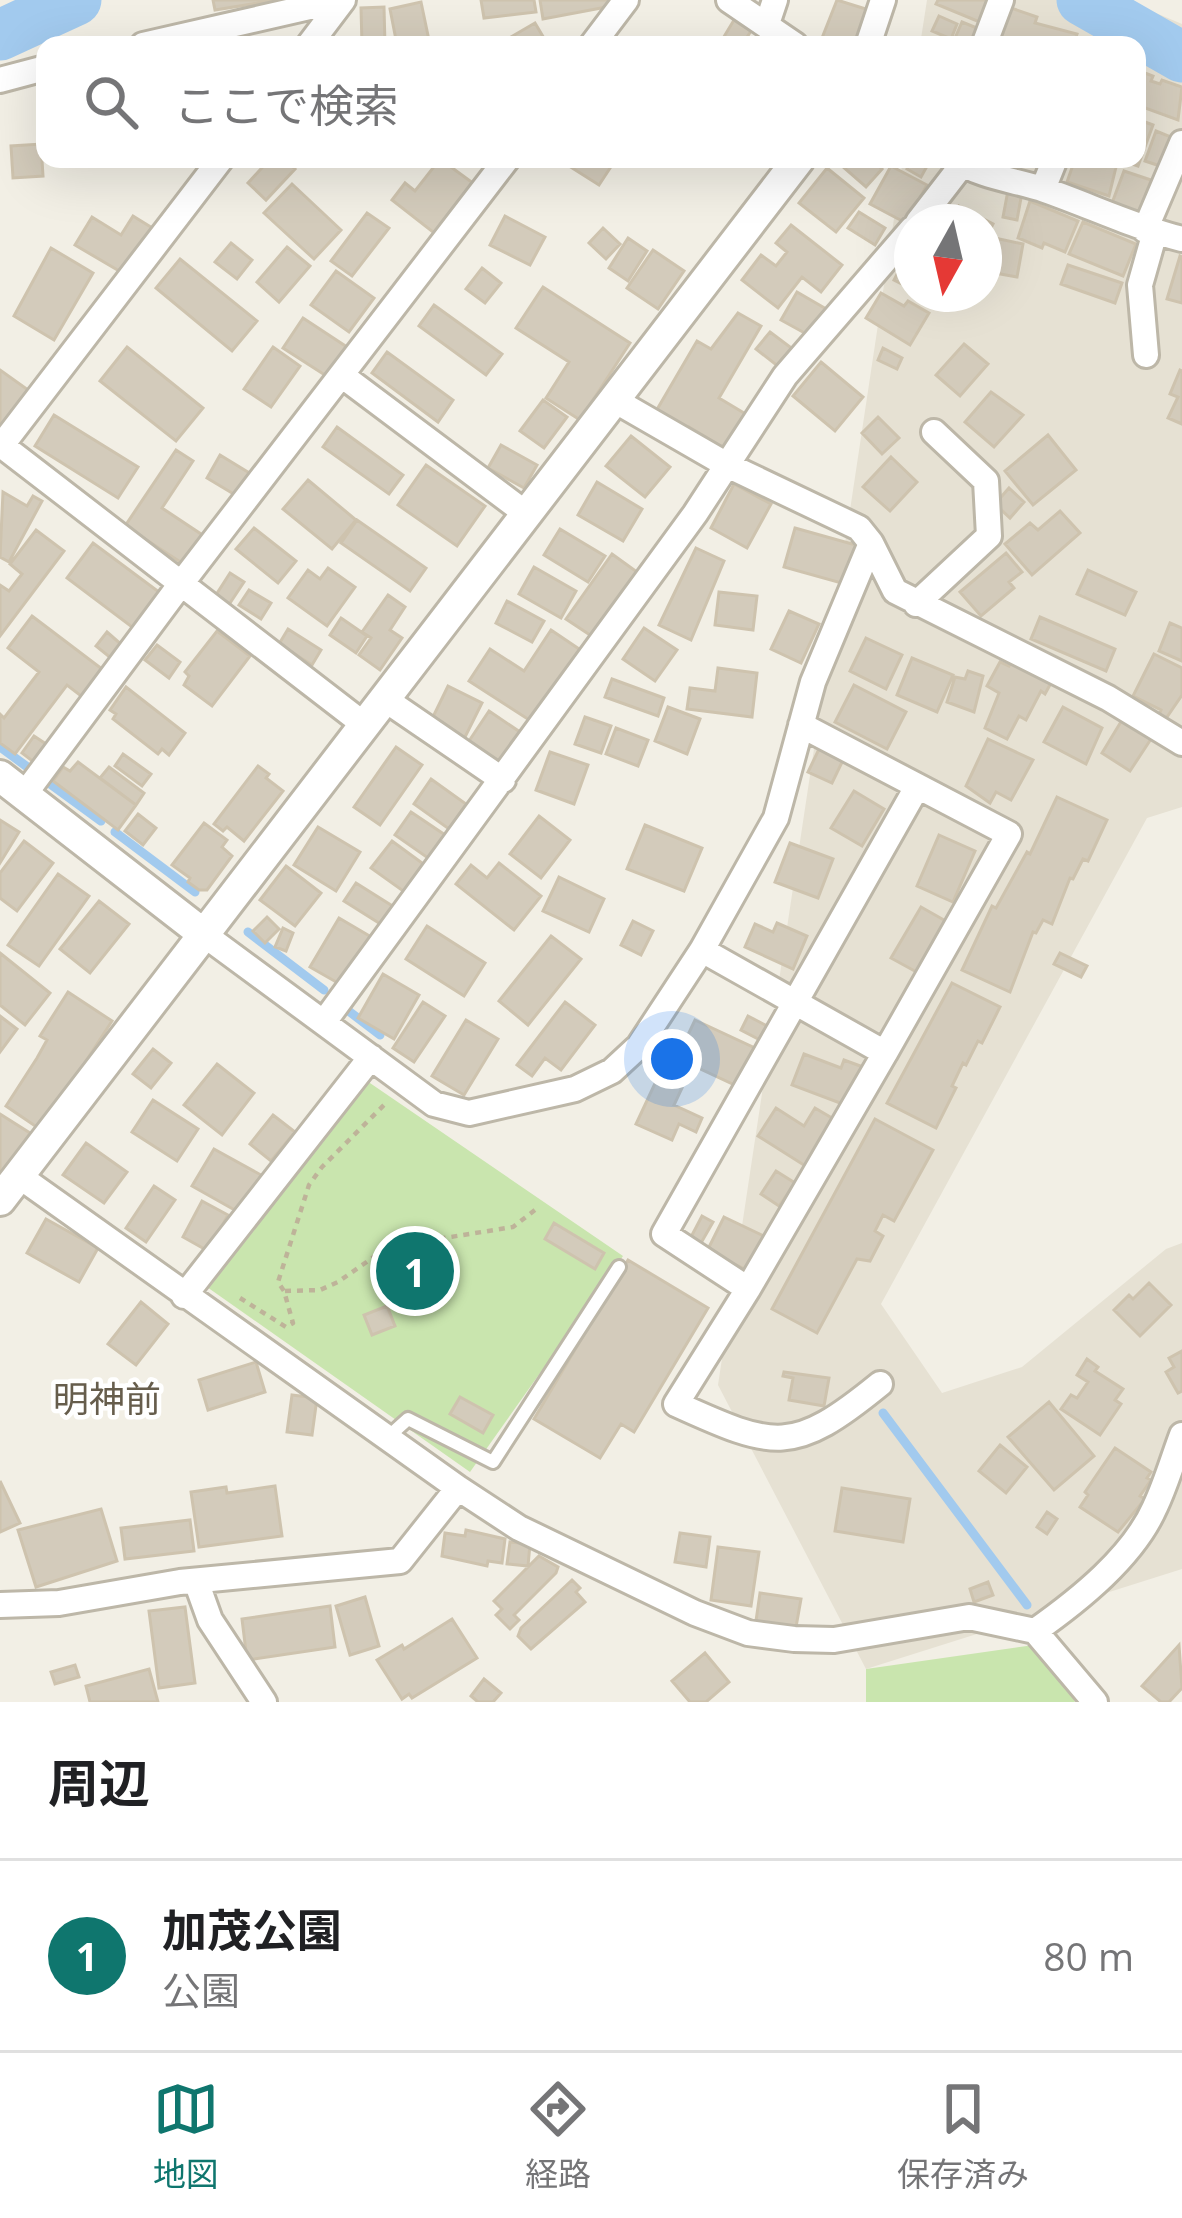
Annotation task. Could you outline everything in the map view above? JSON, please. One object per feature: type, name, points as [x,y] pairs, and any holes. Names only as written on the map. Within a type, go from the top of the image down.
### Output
[{"type":"street","points":[[183,36],[342,0]]},
{"type":"street","points":[[316,36],[342,0]]},
{"type":"street","points":[[599,36],[626,0]]},
{"type":"street","points":[[729,0],[771,12]]},
{"type":"street","points":[[871,36],[883,0]]},
{"type":"street","points":[[988,36],[1000,0]]},
{"type":"street","points":[[0,80],[36,70]]},
{"type":"street","points":[[1146,355],[1140,285],[1150,231],[1182,143]]},
{"type":"street","points":[[214,168],[1,444],[367,726]]},
{"type":"street","points":[[500,168],[180,584],[12,786],[434,1104],[469,1113],[575,1089],[612,1071],[639,1046],[702,950],[776,818],[813,682],[872,543]]},
{"type":"street","points":[[0,1201],[793,168]]},
{"type":"street","points":[[930,204],[954,168]]},
{"type":"street","points":[[976,168],[1150,231],[1182,238]]},
{"type":"street","points":[[1043,190],[1052,168]]},
{"type":"street","points":[[324,1022],[503,780],[785,376],[894,251]]},
{"type":"street","points":[[344,376],[528,515]]},
{"type":"street","points":[[616,401],[727,465],[859,527],[895,591],[916,604],[1108,698],[1182,743]]},
{"type":"street","points":[[916,604],[989,536],[986,481],[934,431]]},
{"type":"street","points":[[386,700],[503,780]]},
{"type":"street","points":[[801,725],[1009,834],[748,1289],[676,1404],[763,1438],[801,1436],[834,1422],[880,1384]]},
{"type":"street","points":[[748,1289],[664,1234],[917,787]]},
{"type":"street","points":[[702,950],[885,1053]]},
{"type":"street","points":[[184,1296],[371,1057]]},
{"type":"street","points":[[19,1175],[184,1296],[520,1528],[695,1613],[748,1633],[834,1640],[969,1617],[1035,1631],[1095,1702]]},
{"type":"street","points":[[1035,1631],[1066,1610],[1136,1540],[1154,1510],[1182,1435]]},
{"type":"street","points":[[0,1605],[59,1603],[196,1581],[400,1561],[458,1488]]},
{"type":"street","points":[[196,1581],[210,1620],[264,1702]]},
{"type":"lane","points":[[387,1438],[407,1419],[493,1462],[619,1267]]},
{"type":"path","points":[[230,1292],[286,1327],[293,1323],[278,1282],[310,1185],[392,1097]]},
{"type":"path","points":[[284,1291],[320,1290],[388,1247],[514,1227],[535,1210]]},
{"type":"shaded area","points":[[927,0],[1125,0],[1182,24],[1182,807],[1147,818],[881,1304],[942,1393],[1022,1367],[1166,1249],[1182,1243],[1182,1569],[866,1669],[718,1385],[894,219],[894,312],[1002,312],[1002,204],[896,204],[902,168],[1146,168],[1146,36],[921,36]]},
{"type":"green space","points":[[367,1081],[623,1256],[470,1472],[207,1287]]},
{"type":"green space","points":[[1048,1643],[1075,1702],[866,1702],[866,1669]]},
{"type":"building","points":[[213,0],[277,0],[215,10]]},
{"type":"building","points":[[481,0],[534,0],[536,12],[484,18]]},
{"type":"building","points":[[540,0],[616,0],[617,5],[543,19]]},
{"type":"building","points":[[837,0],[869,10],[859,36],[823,36]]},
{"type":"building","points":[[938,0],[991,0],[982,23],[936,4]]},
{"type":"building","points":[[421,2],[428,36],[395,36],[390,9]]},
{"type":"building","points":[[384,7],[385,36],[362,36],[361,8]]},
{"type":"building","points":[[1011,8],[1037,17],[1035,23],[1077,34],[1076,36],[1001,36]]},
{"type":"building","points":[[939,16],[957,24],[952,36],[932,31]]},
{"type":"building","points":[[734,20],[751,31],[748,36],[724,36]]},
{"type":"building","points":[[962,22],[982,30],[980,36],[956,36]]},
{"type":"building","points":[[535,23],[543,36],[513,36]]},
{"type":"building","points":[[1146,73],[1153,76],[1151,81],[1182,87],[1178,120],[1146,108]]},
{"type":"building","points":[[1156,131],[1171,137],[1160,166],[1146,158]]},
{"type":"building","points":[[36,144],[36,168],[42,168],[43,176],[13,178],[11,146]]},
{"type":"building","points":[[262,168],[295,169],[266,200],[248,183]]},
{"type":"building","points":[[433,168],[452,168],[477,186],[438,236],[392,200],[405,183],[415,191]]},
{"type":"building","points":[[572,168],[610,168],[599,185]]},
{"type":"building","points":[[827,168],[864,198],[836,232],[799,203]]},
{"type":"building","points":[[844,168],[881,168],[866,187]]},
{"type":"building","points":[[890,168],[927,185],[916,204],[894,204],[894,217],[870,204]]},
{"type":"building","points":[[908,168],[926,168],[921,177]]},
{"type":"building","points":[[1072,168],[1116,168],[1109,196],[1067,182]]},
{"type":"building","points":[[1124,171],[1151,180],[1139,213],[1112,203]]},
{"type":"building","points":[[292,184],[341,230],[314,259],[264,213]]},
{"type":"building","points":[[1009,185],[1023,187],[1017,220],[1003,217]]},
{"type":"building","points":[[1030,201],[1078,221],[1065,252],[1018,238]]},
{"type":"building","points":[[859,212],[885,228],[875,245],[848,228]]},
{"type":"building","points":[[367,213],[389,228],[352,276],[331,261]]},
{"type":"building","points":[[133,216],[154,229],[126,275],[75,245],[92,217],[121,235]]},
{"type":"building","points":[[505,216],[545,237],[530,265],[490,245]]},
{"type":"building","points":[[1083,222],[1136,244],[1123,276],[1069,254]]},
{"type":"building","points":[[791,225],[842,265],[821,292],[802,277],[778,308],[742,280],[761,255],[776,266],[787,252],[776,243]]},
{"type":"building","points":[[603,228],[620,244],[606,259],[589,243]]},
{"type":"building","points":[[628,238],[647,251],[628,281],[609,268]]},
{"type":"building","points":[[1002,240],[1023,244],[1017,277],[1002,274]]},
{"type":"building","points":[[231,243],[252,260],[237,279],[215,262]]},
{"type":"building","points":[[287,247],[310,266],[279,302],[257,282]]},
{"type":"building","points":[[51,248],[93,273],[54,340],[14,316]]},
{"type":"building","points":[[653,250],[684,271],[658,309],[627,288]]},
{"type":"building","points":[[1182,257],[1182,303],[1167,299]]},
{"type":"building","points":[[180,259],[257,321],[232,351],[156,288]]},
{"type":"building","points":[[1068,265],[1122,283],[1115,303],[1061,284]]},
{"type":"building","points":[[482,268],[501,283],[485,303],[466,289]]},
{"type":"building","points":[[336,271],[374,298],[349,332],[311,305]]},
{"type":"building","points":[[543,287],[630,343],[580,420],[546,398],[569,362],[516,328]]},
{"type":"building","points":[[797,292],[828,310],[812,337],[781,320]]},
{"type":"building","points":[[881,293],[894,300],[894,312],[929,313],[910,345],[866,318]]},
{"type":"building","points":[[434,305],[502,354],[486,375],[419,326]]},
{"type":"building","points":[[738,313],[761,326],[719,398],[749,416],[729,451],[689,427],[683,437],[652,418],[697,341],[711,349]]},
{"type":"building","points":[[303,318],[350,349],[331,379],[283,348]]},
{"type":"building","points":[[770,332],[798,353],[784,371],[756,349]]},
{"type":"building","points":[[964,344],[988,364],[960,396],[936,375]]},
{"type":"building","points":[[127,347],[203,408],[176,441],[100,381]]},
{"type":"building","points":[[273,347],[300,366],[271,407],[244,389]]},
{"type":"building","points":[[883,348],[902,358],[897,369],[878,360]]},
{"type":"building","points":[[387,352],[453,400],[438,422],[372,373]]},
{"type":"building","points":[[821,362],[863,397],[835,431],[793,396]]},
{"type":"building","points":[[0,370],[31,392],[5,429],[0,426]]},
{"type":"building","points":[[1180,370],[1182,424],[1168,418],[1178,397],[1170,394]]},
{"type":"building","points":[[991,392],[1023,415],[994,447],[965,422]]},
{"type":"building","points":[[543,400],[567,417],[544,448],[520,431]]},
{"type":"building","points":[[54,415],[138,467],[118,498],[35,446]]},
{"type":"building","points":[[878,417],[899,438],[882,454],[862,433]]},
{"type":"building","points":[[337,427],[403,475],[389,494],[323,447]]},
{"type":"building","points":[[1048,435],[1076,470],[1033,505],[1005,471]]},
{"type":"building","points":[[631,436],[670,467],[645,497],[606,466]]},
{"type":"building","points":[[501,445],[537,465],[524,488],[488,468]]},
{"type":"building","points":[[176,450],[193,461],[162,508],[204,536],[185,565],[125,526]]},
{"type":"building","points":[[220,455],[256,477],[242,499],[207,478]]},
{"type":"building","points":[[891,457],[917,482],[890,511],[863,487]]},
{"type":"building","points":[[426,465],[485,506],[457,546],[398,505]]},
{"type":"building","points":[[308,480],[356,520],[332,549],[283,509]]},
{"type":"building","points":[[597,482],[642,509],[623,541],[578,515]]},
{"type":"building","points":[[734,484],[771,504],[747,548],[711,528]]},
{"type":"building","points":[[1009,488],[1024,502],[1010,518],[995,504]]},
{"type":"building","points":[[3,492],[27,506],[33,496],[42,501],[9,562],[0,557]]},
{"type":"building","points":[[1060,511],[1080,533],[1032,575],[1005,544],[1030,523],[1038,530]]},
{"type":"building","points":[[357,520],[426,568],[410,591],[341,543]]},
{"type":"building","points":[[254,528],[296,561],[278,583],[236,549]]},
{"type":"building","points":[[795,528],[863,547],[852,586],[784,567]]},
{"type":"building","points":[[560,529],[605,556],[588,582],[544,555]]},
{"type":"building","points":[[36,530],[64,551],[0,636],[0,585],[9,591],[22,574],[10,564]]},
{"type":"building","points":[[93,543],[163,595],[136,630],[67,578]]},
{"type":"building","points":[[696,548],[724,561],[691,640],[659,625]]},
{"type":"building","points":[[1006,553],[1022,572],[1009,582],[1014,588],[981,616],[960,592]]},
{"type":"building","points":[[612,554],[644,577],[599,641],[566,619]]},
{"type":"building","points":[[534,567],[576,591],[561,618],[519,594]]},
{"type":"building","points":[[328,568],[355,587],[327,626],[288,598],[308,570],[320,579]]},
{"type":"building","points":[[1088,570],[1136,592],[1125,615],[1077,594]]},
{"type":"building","points":[[230,573],[244,582],[228,606],[214,598]]},
{"type":"building","points":[[249,590],[271,603],[261,619],[239,605]]},
{"type":"building","points":[[719,592],[757,596],[753,630],[715,625]]},
{"type":"building","points":[[388,595],[405,607],[390,630],[402,638],[380,670],[359,655],[371,638],[362,632]]},
{"type":"building","points":[[507,601],[544,621],[532,642],[496,623]]},
{"type":"building","points":[[789,611],[819,624],[801,663],[771,649]]},
{"type":"building","points":[[32,616],[106,672],[85,699],[67,685],[15,754],[0,743],[0,714],[4,718],[39,672],[8,648]]},
{"type":"building","points":[[1040,617],[1115,649],[1106,671],[1031,639]]},
{"type":"building","points":[[341,618],[367,636],[356,653],[330,635]]},
{"type":"building","points":[[1170,623],[1182,628],[1182,661],[1159,651]]},
{"type":"building","points":[[644,628],[677,650],[655,681],[623,659]]},
{"type":"building","points":[[288,629],[321,650],[312,665],[279,644]]},
{"type":"building","points":[[551,630],[582,651],[534,723],[469,681],[490,649],[524,671]]},
{"type":"building","points":[[217,631],[250,656],[212,706],[184,685],[189,676],[185,672]]},
{"type":"building","points":[[107,632],[123,646],[112,659],[96,646]]},
{"type":"building","points":[[866,638],[902,655],[886,689],[850,671]]},
{"type":"building","points":[[157,645],[180,662],[169,678],[145,660]]},
{"type":"building","points":[[1154,654],[1182,668],[1182,695],[1165,720],[1158,717],[1161,710],[1133,696]]},
{"type":"building","points":[[912,658],[953,675],[937,712],[897,695]]},
{"type":"building","points":[[1012,660],[1052,681],[1045,694],[1041,691],[1026,720],[1019,716],[1007,739],[985,728],[999,693],[987,686],[1000,662],[1009,666]]},
{"type":"building","points":[[718,668],[757,673],[752,717],[687,709],[690,688],[715,691]]},
{"type":"building","points":[[968,671],[983,676],[974,712],[947,702],[955,677],[965,679]]},
{"type":"building","points":[[612,679],[664,698],[658,716],[605,697]]},
{"type":"building","points":[[854,685],[906,712],[887,749],[835,722]]},
{"type":"building","points":[[448,686],[482,703],[463,741],[429,725]]},
{"type":"building","points":[[126,687],[185,733],[169,755],[162,749],[158,754],[113,719],[116,714],[110,710]]},
{"type":"building","points":[[668,707],[700,719],[687,754],[655,741]]},
{"type":"building","points":[[1063,707],[1102,728],[1086,764],[1044,742]]},
{"type":"building","points":[[489,711],[520,732],[500,762],[469,741]]},
{"type":"building","points":[[585,717],[611,726],[601,753],[575,744]]},
{"type":"building","points":[[1122,720],[1151,739],[1130,771],[1102,753]]},
{"type":"building","points":[[616,728],[648,740],[638,766],[606,754]]},
{"type":"building","points":[[34,736],[52,748],[39,766],[22,753]]},
{"type":"building","points":[[988,739],[1033,760],[1011,800],[996,792],[990,803],[966,786]]},
{"type":"building","points":[[821,745],[845,756],[832,783],[808,772]]},
{"type":"building","points":[[396,747],[422,765],[380,825],[354,807]]},
{"type":"building","points":[[550,752],[588,765],[574,804],[536,790]]},
{"type":"building","points":[[123,754],[151,774],[142,786],[115,766]]},
{"type":"building","points":[[78,762],[136,805],[118,830],[53,781],[63,767],[70,771]]},
{"type":"building","points":[[258,766],[283,791],[244,841],[227,827],[223,831],[214,824]]},
{"type":"building","points":[[109,767],[144,793],[136,805],[100,778]]},
{"type":"building","points":[[431,779],[466,804],[449,829],[414,804]]},
{"type":"building","points":[[854,791],[884,809],[862,846],[831,828]]},
{"type":"building","points":[[1057,797],[1107,820],[1088,861],[1083,859],[1070,878],[1052,924],[1043,920],[1033,932],[1010,992],[962,970],[992,906],[996,908],[1027,852],[1030,854]]},
{"type":"building","points":[[411,812],[454,841],[438,865],[395,835]]},
{"type":"building","points":[[138,814],[156,828],[143,845],[125,831]]},
{"type":"building","points":[[539,816],[570,840],[541,878],[510,854]]},
{"type":"building","points":[[0,820],[19,832],[0,863]]},
{"type":"building","points":[[204,823],[227,840],[222,847],[232,856],[207,890],[199,890],[172,865]]},
{"type":"building","points":[[645,825],[702,848],[684,891],[627,869]]},
{"type":"building","points":[[318,827],[360,852],[336,891],[294,865]]},
{"type":"building","points":[[939,835],[975,851],[953,902],[917,886]]},
{"type":"building","points":[[24,841],[53,863],[17,911],[0,898],[0,873]]},
{"type":"building","points":[[392,841],[433,871],[413,898],[371,868]]},
{"type":"building","points":[[790,843],[833,859],[818,898],[775,882]]},
{"type":"building","points":[[499,863],[541,896],[514,930],[456,884],[471,865],[487,878]]},
{"type":"building","points":[[286,866],[321,893],[295,926],[260,900]]},
{"type":"building","points":[[58,874],[89,896],[39,966],[8,945]]},
{"type":"building","points":[[559,877],[604,899],[589,932],[543,911]]},
{"type":"building","points":[[356,883],[402,912],[390,930],[344,901]]},
{"type":"building","points":[[99,901],[129,924],[90,973],[60,949]]},
{"type":"building","points":[[921,907],[951,924],[922,975],[891,958]]},
{"type":"building","points":[[267,917],[279,929],[265,943],[253,931]]},
{"type":"building","points":[[339,918],[373,938],[345,987],[310,967]]},
{"type":"building","points":[[633,921],[653,931],[641,955],[621,945]]},
{"type":"building","points":[[777,923],[807,936],[793,969],[745,947],[755,924],[773,932]]},
{"type":"building","points":[[427,926],[485,963],[464,996],[406,959]]},
{"type":"building","points":[[283,928],[293,933],[286,951],[275,947]]},
{"type":"building","points":[[551,936],[581,959],[528,1025],[499,1001]]},
{"type":"building","points":[[0,953],[50,993],[25,1025],[0,1005]]},
{"type":"building","points":[[1060,953],[1087,966],[1081,977],[1054,964]]},
{"type":"building","points":[[383,974],[419,995],[394,1039],[358,1018]]},
{"type":"building","points":[[952,983],[1000,1007],[982,1043],[978,1041],[966,1065],[963,1063],[936,1128],[887,1103]]},
{"type":"building","points":[[68,992],[112,1021],[41,1130],[6,1106],[47,1040],[40,1036]]},
{"type":"building","points":[[423,1002],[445,1016],[414,1062],[393,1048]]},
{"type":"building","points":[[565,1002],[595,1025],[561,1070],[545,1058],[532,1076],[517,1065]]},
{"type":"building","points":[[0,1016],[17,1029],[0,1052]]},
{"type":"building","points":[[748,1016],[769,1027],[762,1041],[741,1030]]},
{"type":"building","points":[[466,1020],[498,1039],[464,1095],[432,1076]]},
{"type":"building","points":[[695,1020],[757,1049],[739,1087],[677,1058]]},
{"type":"building","points":[[153,1049],[171,1063],[151,1088],[133,1074]]},
{"type":"building","points":[[804,1054],[841,1068],[844,1060],[863,1067],[848,1106],[792,1085]]},
{"type":"building","points":[[217,1064],[254,1093],[222,1135],[184,1105]]},
{"type":"building","points":[[658,1077],[682,1088],[674,1105],[702,1118],[696,1132],[679,1124],[672,1140],[636,1124]]},
{"type":"building","points":[[153,1100],[198,1129],[177,1161],[132,1132]]},
{"type":"building","points":[[776,1108],[804,1126],[815,1108],[837,1121],[807,1167],[758,1136]]},
{"type":"building","points":[[0,1114],[30,1133],[0,1179]]},
{"type":"building","points":[[273,1115],[295,1132],[271,1161],[250,1144]]},
{"type":"building","points":[[875,1119],[933,1150],[894,1221],[883,1215],[875,1231],[883,1236],[870,1261],[857,1259],[817,1333],[772,1309]]},
{"type":"building","points":[[86,1143],[127,1172],[104,1203],[63,1175]]},
{"type":"building","points":[[214,1149],[261,1175],[240,1213],[192,1186]]},
{"type":"building","points":[[776,1171],[795,1183],[779,1206],[761,1194]]},
{"type":"building","points":[[154,1186],[175,1200],[146,1242],[126,1228]]},
{"type":"building","points":[[202,1201],[228,1215],[208,1251],[183,1237]]},
{"type":"building","points":[[702,1216],[713,1222],[701,1243],[691,1237]]},
{"type":"building","points":[[724,1217],[766,1237],[749,1271],[707,1251]]},
{"type":"building","points":[[46,1219],[98,1248],[79,1282],[27,1253]]},
{"type":"building","points":[[554,1223],[604,1253],[595,1269],[545,1239]]},
{"type":"building","points":[[628,1260],[708,1308],[634,1432],[621,1424],[600,1458],[534,1419]]},
{"type":"building","points":[[1149,1283],[1171,1305],[1140,1336],[1114,1310]]},
{"type":"building","points":[[141,1302],[168,1324],[136,1365],[108,1344]]},
{"type":"building","points":[[387,1306],[395,1326],[372,1335],[364,1315]]},
{"type":"building","points":[[1182,1351],[1182,1391],[1178,1393],[1166,1372],[1174,1367],[1169,1358]]},
{"type":"building","points":[[1087,1359],[1098,1367],[1095,1371],[1123,1389],[1115,1400],[1121,1404],[1100,1435],[1061,1409],[1088,1382],[1077,1375]]},
{"type":"building","points":[[256,1362],[265,1392],[208,1410],[199,1380]]},
{"type":"building","points":[[784,1372],[829,1378],[824,1406],[789,1400],[793,1378],[783,1376]]},
{"type":"building","points":[[292,1395],[317,1398],[312,1435],[287,1432]]},
{"type":"building","points":[[460,1397],[493,1415],[483,1433],[450,1414]]},
{"type":"building","points":[[1049,1402],[1094,1456],[1054,1490],[1008,1437]]},
{"type":"building","points":[[1000,1445],[1027,1467],[1006,1493],[979,1471]]},
{"type":"building","points":[[1115,1448],[1151,1472],[1140,1496],[1145,1499],[1118,1532],[1080,1507]]},
{"type":"building","points":[[0,1481],[20,1523],[0,1532]]},
{"type":"building","points":[[275,1486],[282,1536],[199,1547],[191,1492]]},
{"type":"building","points":[[842,1488],[910,1499],[903,1542],[835,1531]]},
{"type":"building","points":[[101,1509],[117,1561],[36,1587],[18,1530]]},
{"type":"building","points":[[1047,1512],[1057,1519],[1047,1534],[1037,1527]]},
{"type":"building","points":[[190,1520],[194,1551],[125,1559],[121,1528]]},
{"type":"building","points":[[466,1530],[505,1539],[502,1563],[488,1561],[487,1566],[442,1556],[445,1533],[465,1536]]},
{"type":"building","points":[[680,1533],[710,1537],[706,1567],[675,1562]]},
{"type":"building","points":[[510,1542],[530,1544],[528,1566],[507,1564]]},
{"type":"building","points":[[718,1547],[759,1552],[751,1606],[711,1600]]},
{"type":"building","points":[[539,1556],[558,1567],[556,1573],[514,1615],[519,1620],[510,1629],[496,1615],[502,1609],[494,1601]]},
{"type":"building","points":[[572,1580],[585,1602],[531,1649],[518,1636],[521,1628]]},
{"type":"building","points":[[988,1582],[993,1595],[974,1602],[970,1589]]},
{"type":"building","points":[[760,1593],[801,1599],[796,1627],[756,1621]]},
{"type":"building","points":[[365,1597],[379,1646],[350,1655],[336,1606]]},
{"type":"building","points":[[330,1606],[335,1647],[247,1660],[242,1619]]},
{"type":"building","points":[[185,1607],[195,1683],[159,1688],[149,1611]]},
{"type":"building","points":[[452,1619],[477,1658],[412,1698],[409,1694],[402,1699],[377,1660]]},
{"type":"building","points":[[1179,1645],[1182,1688],[1169,1702],[1161,1702],[1142,1686]]},
{"type":"building","points":[[705,1653],[729,1682],[706,1702],[690,1702],[672,1681]]},
{"type":"building","points":[[75,1665],[79,1677],[55,1684],[51,1672]]},
{"type":"building","points":[[149,1669],[158,1702],[90,1702],[86,1686]]},
{"type":"building","points":[[484,1679],[501,1693],[493,1702],[478,1702],[471,1696]]},
{"type":"waterway","points":[[0,35],[76,0]]},
{"type":"waterway","points":[[1082,0],[1145,36]]},
{"type":"waterway","points":[[1146,36],[1182,57]]},
{"type":"waterway","points":[[0,747],[26,766]]},
{"type":"waterway","points":[[49,783],[101,821]]},
{"type":"waterway","points":[[115,832],[195,892]]},
{"type":"waterway","points":[[248,932],[324,990]]},
{"type":"waterway","points":[[346,1009],[380,1035]]},
{"type":"waterway","points":[[883,1413],[1027,1605]]},
{"type":"place","name":"加茂公園","points":[[415,1271]]},
{"type":"district","name":"明神前","points":[[107,1399]]}]
